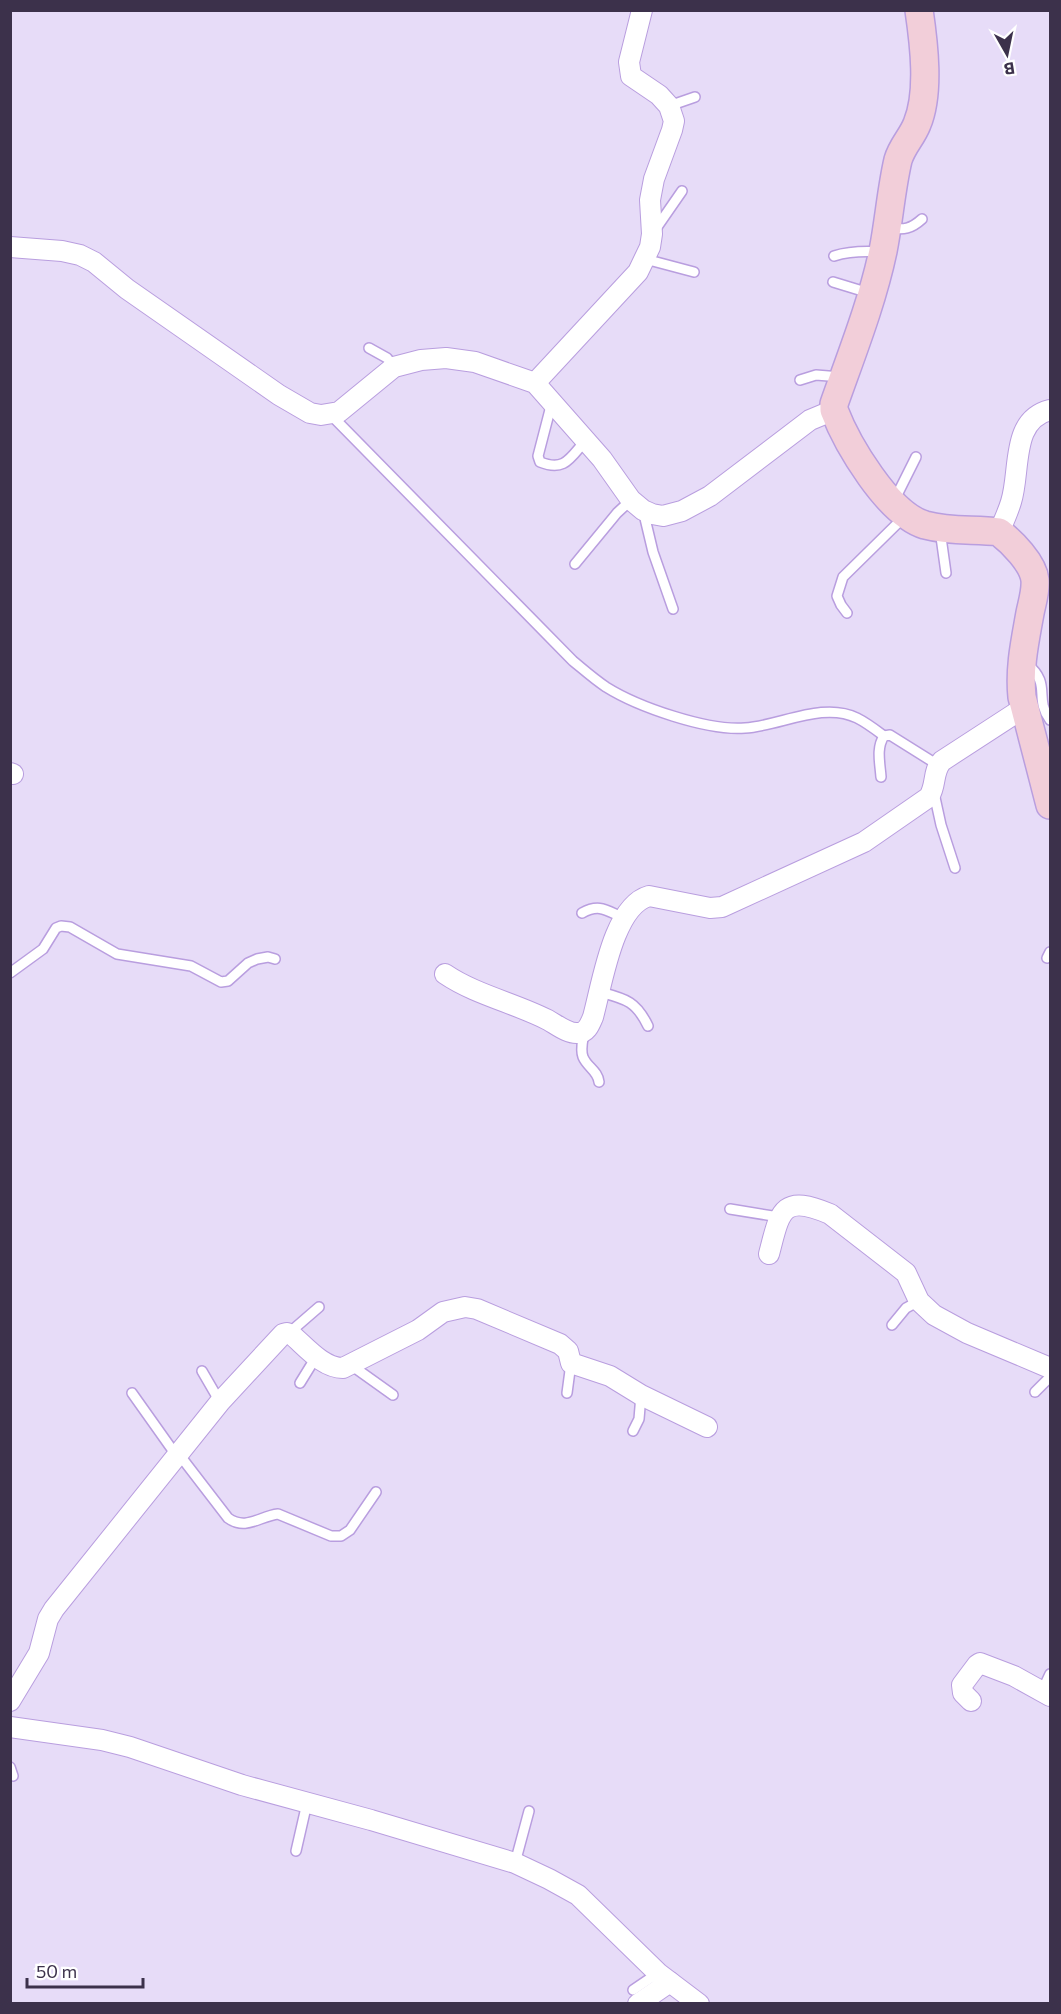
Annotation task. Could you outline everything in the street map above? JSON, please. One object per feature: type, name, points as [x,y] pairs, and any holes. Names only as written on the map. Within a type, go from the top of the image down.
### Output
[{"type":"street","points":[[535,383],[631,279],[645,258],[652,234],[650,218],[652,190],[672,130],[673,115],[669,106],[631,76],[628,62],[642,10]]},
{"type":"street","points":[[919,10],[924,76],[922,106],[917,125],[898,160],[885,240],[872,293],[857,344],[834,404],[834,410],[867,470],[899,510],[923,524],[939,528],[961,532],[999,532],[1021,553],[1035,580],[1020,682],[1024,707],[1050,805]]},
{"type":"street","points":[[10,247],[62,251],[80,255],[94,262],[127,289],[279,395],[310,413],[331,415],[339,412],[394,367],[421,360],[446,358],[475,362],[535,383],[586,440],[637,505],[663,516],[682,511],[710,496],[810,420],[834,410]]},
{"type":"street","points":[[999,532],[1011,502],[1025,427],[1034,418],[1050,410]]},
{"type":"street","points":[[445,974],[463,984],[530,1011],[569,1032],[584,1032],[589,1026],[610,953],[624,918],[634,903],[649,896],[710,908],[722,907],[864,842],[929,797],[933,791],[938,765],[1024,707]]},
{"type":"street","points":[[769,1254],[779,1217],[785,1209],[793,1205],[807,1204],[830,1214],[906,1273],[919,1301],[934,1315],[967,1333],[1050,1368]]},
{"type":"street","points":[[10,1701],[39,1653],[48,1619],[54,1609],[220,1402],[283,1334],[289,1333],[316,1357],[337,1368],[351,1365],[418,1330],[443,1312],[465,1307],[477,1309],[560,1344],[568,1351],[572,1363],[610,1376],[641,1395],[707,1427]]},
{"type":"street","points":[[971,1701],[963,1693],[962,1685],[980,1663],[1048,1687]]},
{"type":"street","points":[[10,1727],[102,1740],[130,1747],[212,1776],[515,1863],[578,1895],[664,1977],[699,2004]]},
{"type":"street","points":[[636,1997],[664,1977]]},
{"type":"lane","points":[[669,106],[695,97]]},
{"type":"lane","points":[[652,234],[682,191]]},
{"type":"lane","points":[[834,256],[863,250],[913,227],[922,219]]},
{"type":"lane","points":[[645,258],[694,272]]},
{"type":"lane","points":[[833,282],[872,293]]},
{"type":"lane","points":[[369,348],[387,358],[394,367]]},
{"type":"lane","points":[[800,380],[816,375],[844,377]]},
{"type":"lane","points":[[552,402],[538,456],[540,462],[552,467],[564,465],[586,440]]},
{"type":"lane","points":[[331,415],[573,661],[607,687],[627,698],[694,723],[712,727],[744,728],[812,714],[834,713],[856,718],[884,736]]},
{"type":"lane","points":[[847,612],[837,596],[843,577],[899,510],[916,457]]},
{"type":"lane","points":[[575,564],[617,513],[637,505],[672,609]]},
{"type":"lane","points":[[939,528],[946,573]]},
{"type":"lane","points":[[1022,660],[1040,678],[1042,706],[1050,720]]},
{"type":"lane","points":[[881,777],[879,751],[880,741],[884,736],[890,735],[938,765]]},
{"type":"lane","points":[[933,791],[955,868]]},
{"type":"lane","points":[[582,913],[591,908],[600,908],[624,918]]},
{"type":"lane","points":[[10,973],[43,949],[56,928],[61,926],[70,927],[117,954],[191,966],[221,982],[228,981],[248,963],[257,959],[268,957],[275,959]]},
{"type":"lane","points":[[600,992],[623,998],[634,1004],[648,1026]]},
{"type":"lane","points":[[584,1032],[582,1050],[584,1058],[597,1074],[599,1083]]},
{"type":"lane","points":[[730,1209],[779,1217]]},
{"type":"lane","points":[[892,1325],[906,1308],[919,1301]]},
{"type":"lane","points":[[289,1333],[319,1307]]},
{"type":"lane","points":[[300,1383],[316,1357]]},
{"type":"lane","points":[[567,1393],[572,1363]]},
{"type":"lane","points":[[351,1365],[393,1395]]},
{"type":"lane","points":[[202,1371],[220,1402]]},
{"type":"lane","points":[[1035,1392],[1050,1377]]},
{"type":"lane","points":[[132,1392],[228,1518],[238,1523],[248,1524],[269,1515],[278,1514],[331,1536],[341,1536],[350,1530],[376,1492]]},
{"type":"lane","points":[[633,1431],[639,1419],[641,1395]]},
{"type":"lane","points":[[296,1851],[307,1803]]},
{"type":"lane","points":[[515,1863],[529,1811]]}]
